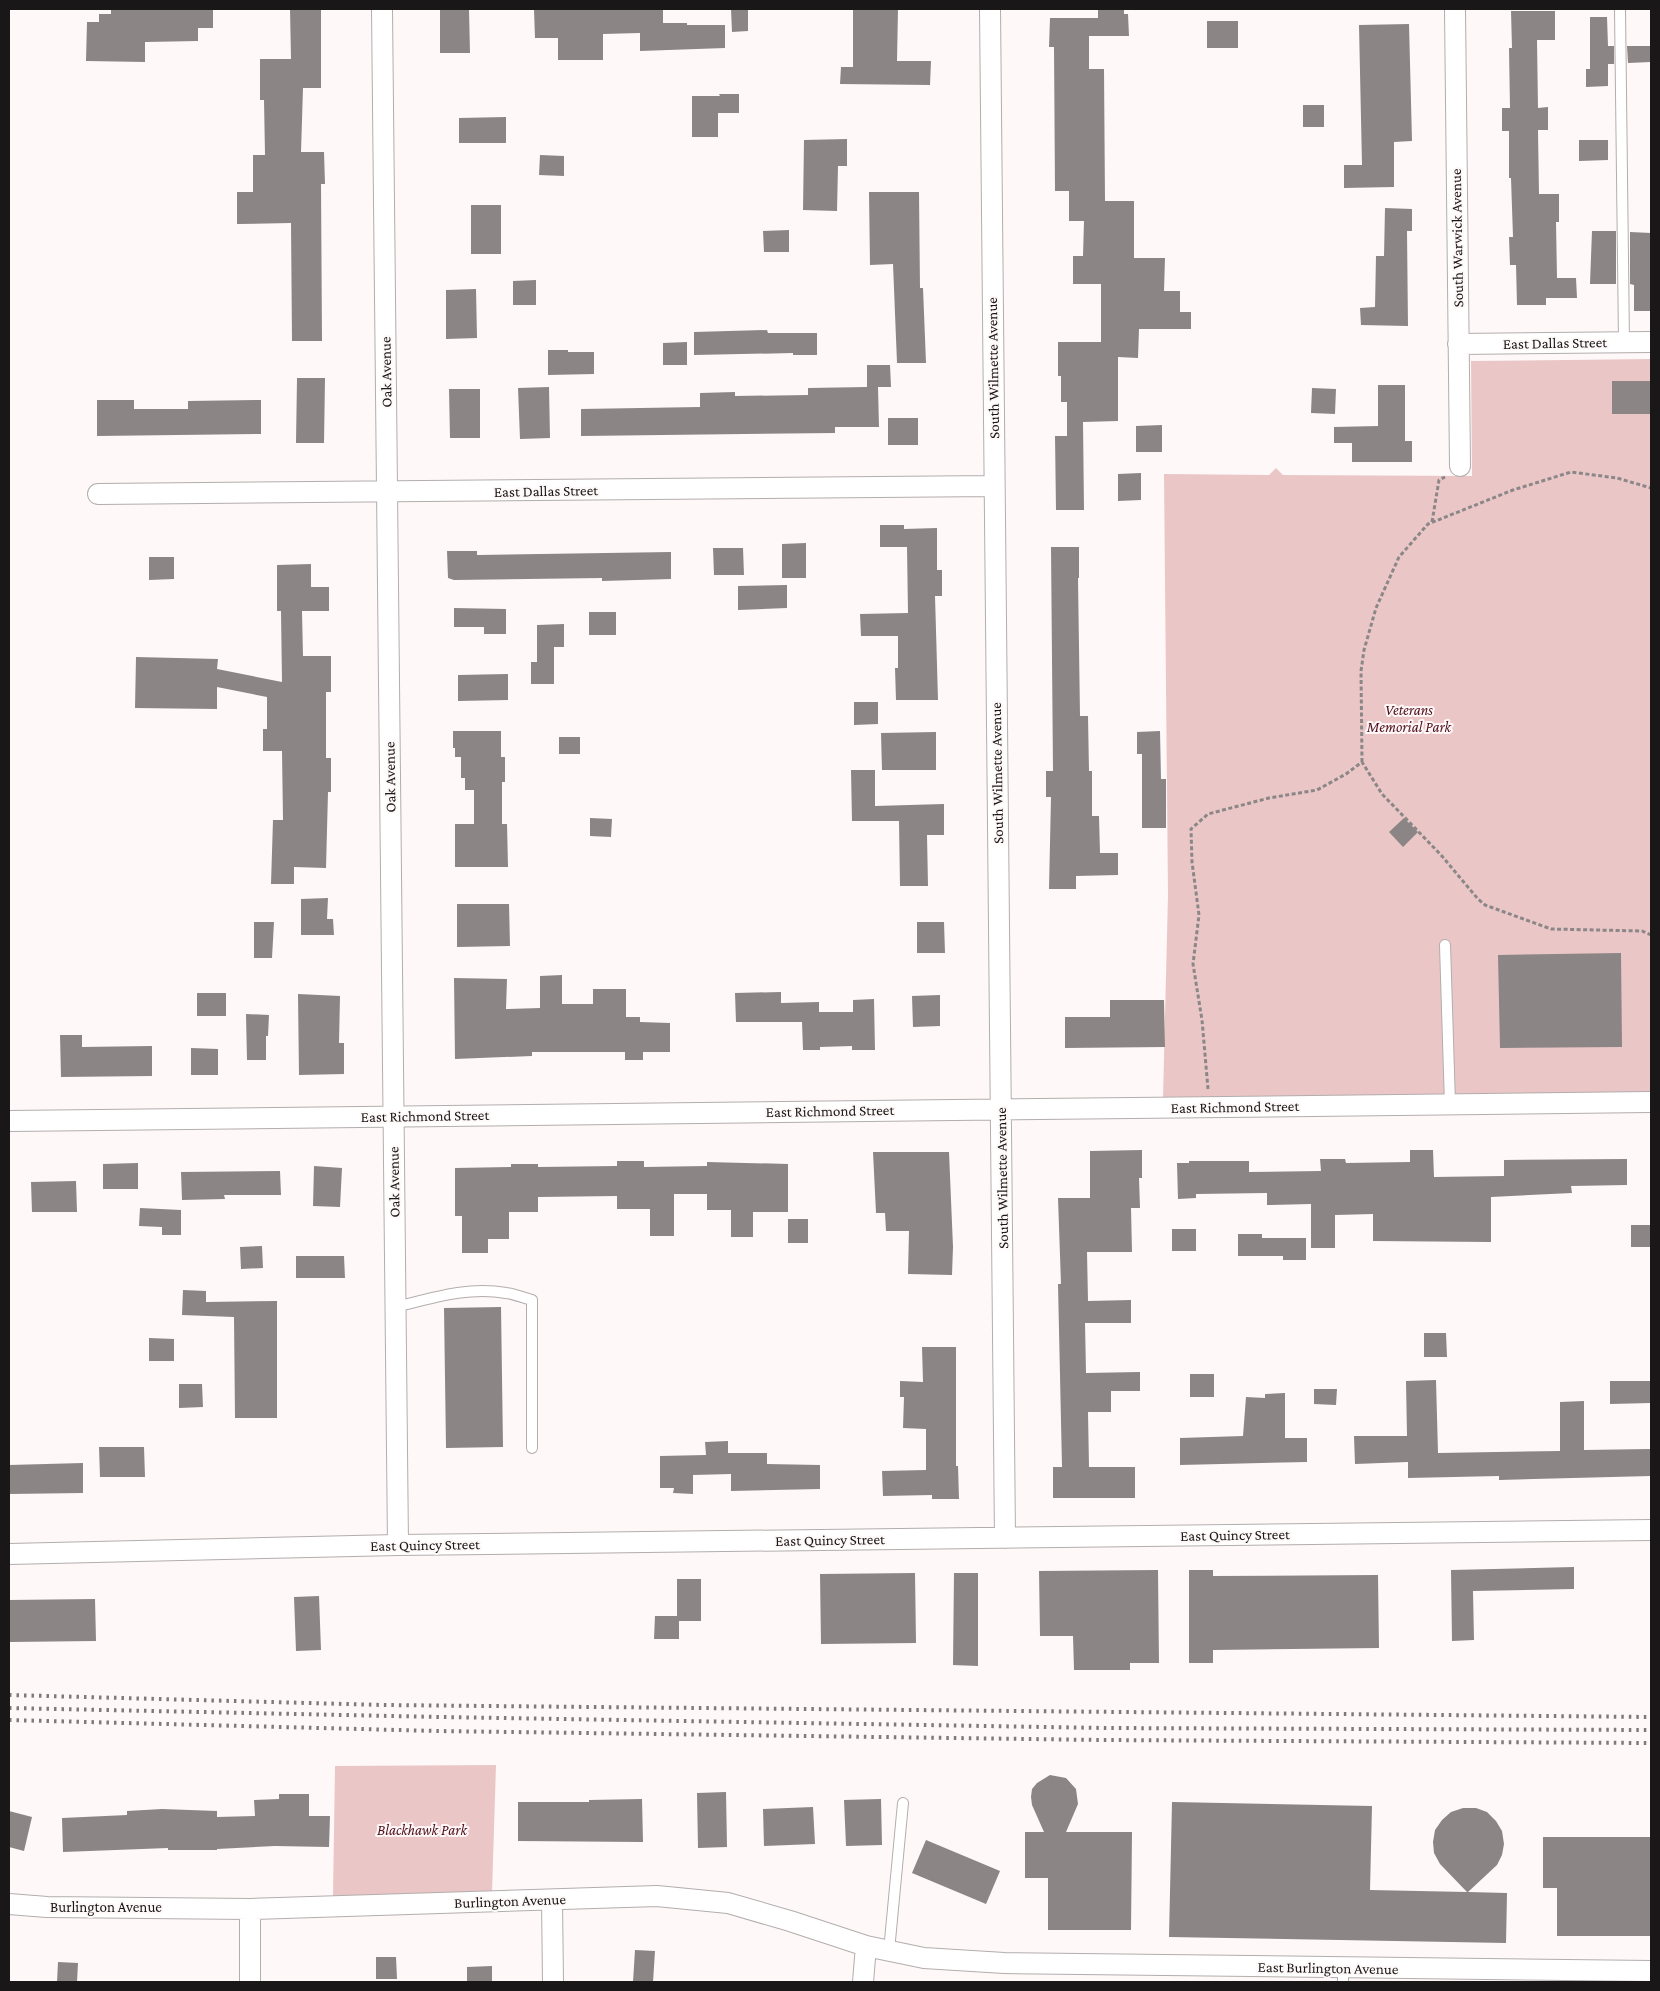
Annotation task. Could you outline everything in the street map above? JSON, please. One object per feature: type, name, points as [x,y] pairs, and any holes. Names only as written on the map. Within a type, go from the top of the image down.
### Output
[{"type":"street","name":"Oak Avenue","points":[[382,9],[398,1545]]},
{"type":"street","name":"South Wilmette Avenue","points":[[990,9],[1005,1538]]},
{"type":"street","name":"South Warwick Avenue","points":[[1455,9],[1460,466]]},
{"type":"street","name":"East Dallas Street","points":[[1458,344],[1651,342]]},
{"type":"street","name":"East Dallas Street","points":[[98,494],[387,493],[994,486]]},
{"type":"street","name":"East Richmond Street","points":[[9,1121],[1651,1102]]},
{"type":"street","name":"East Quincy Street","points":[[9,1554],[398,1545],[1651,1530]]},
{"type":"street","name":"Burlington Avenue","points":[[9,1904],[48,1907],[250,1909],[657,1896],[728,1903],[790,1920],[866,1946],[924,1958],[1004,1963]]},
{"type":"street","points":[[552,1900],[553,1982]]},
{"type":"street","points":[[250,1909],[250,1982]]},
{"type":"street","points":[[863,1982],[866,1946]]},
{"type":"street","name":"East Burlington Avenue","points":[[1004,1963],[1170,1974],[1521,1977],[1651,1971]]},
{"type":"lane","points":[[1620,9],[1624,342]]},
{"type":"lane","points":[[1445,945],[1450,1104]]},
{"type":"lane","points":[[396,1307],[445,1295],[474,1291],[506,1293],[532,1300],[532,1448]]},
{"type":"lane","points":[[889,1951],[903,1803]]},
{"type":"path","points":[[1432,522],[1439,480],[1460,466]]},
{"type":"path","points":[[1651,488],[1617,478],[1571,472],[1513,490],[1428,524],[1399,556],[1376,608],[1364,650],[1361,671],[1362,762],[1382,794],[1435,848],[1478,899],[1485,905],[1551,929],[1642,931],[1651,935]]},
{"type":"path","points":[[1208,1097],[1202,1020],[1194,964],[1199,915],[1192,862],[1191,829],[1208,814],[1269,798],[1317,790],[1346,774],[1362,762]]},
{"type":"green space","name":"Veterans Memorial Park","points":[[1651,359],[1651,1093],[1163,1098],[1168,895],[1164,474],[1269,475],[1276,468],[1283,475],[1472,476],[1471,361]]},
{"type":"green space","name":"Blackhawk Park","points":[[496,1765],[492,1893],[333,1897],[335,1766]]},
{"type":"building","points":[[111,9],[213,9],[213,28],[198,28],[198,41],[145,42],[145,62],[86,61],[87,22],[99,22],[99,14],[111,14]]},
{"type":"building","points":[[290,9],[321,9],[321,88],[303,88],[301,152],[324,152],[325,184],[321,184],[322,341],[292,341],[291,223],[237,224],[237,192],[253,192],[253,155],[265,155],[264,100],[260,100],[260,59],[291,59]]},
{"type":"building","points":[[440,9],[469,9],[470,53],[440,53]]},
{"type":"building","points":[[534,9],[663,9],[663,23],[725,25],[725,48],[640,51],[640,33],[603,34],[603,60],[558,60],[558,38],[535,38]]},
{"type":"building","points":[[731,9],[748,9],[748,31],[732,32]]},
{"type":"building","points":[[853,9],[898,9],[897,61],[931,61],[930,85],[840,84],[841,67],[853,67]]},
{"type":"building","points":[[1098,9],[1124,9],[1124,14],[1128,14],[1129,36],[1089,36],[1089,69],[1104,69],[1105,201],[1134,201],[1134,258],[1165,258],[1164,291],[1180,291],[1180,312],[1191,312],[1191,329],[1139,329],[1138,358],[1118,357],[1118,421],[1083,422],[1084,510],[1056,510],[1055,436],[1067,436],[1067,402],[1061,402],[1061,376],[1058,376],[1058,342],[1101,342],[1101,284],[1073,284],[1073,256],[1083,256],[1084,221],[1069,221],[1069,191],[1055,191],[1054,47],[1049,47],[1050,18],[1098,18]]},
{"type":"building","points":[[1511,11],[1555,11],[1555,40],[1537,40],[1538,108],[1548,107],[1548,130],[1538,130],[1539,194],[1559,194],[1559,222],[1556,222],[1557,278],[1576,278],[1577,298],[1546,298],[1546,305],[1517,305],[1516,265],[1510,265],[1509,237],[1513,237],[1511,178],[1509,178],[1509,131],[1502,131],[1502,108],[1510,108],[1509,48],[1512,48]]},
{"type":"building","points":[[1590,17],[1607,17],[1608,46],[1614,46],[1614,64],[1608,64],[1608,86],[1586,87],[1586,69],[1590,69]]},
{"type":"building","points":[[1207,21],[1238,21],[1238,48],[1207,48]]},
{"type":"building","points":[[1409,24],[1412,141],[1394,142],[1394,187],[1344,188],[1344,165],[1362,165],[1359,25]]},
{"type":"building","points":[[1627,46],[1651,46],[1651,62],[1628,63]]},
{"type":"building","points":[[719,94],[739,94],[739,113],[718,113],[718,137],[692,137],[692,96],[720,96]]},
{"type":"building","points":[[1303,105],[1324,105],[1324,127],[1303,127]]},
{"type":"building","points":[[506,117],[506,143],[459,143],[459,118]]},
{"type":"building","points":[[847,139],[847,166],[838,166],[837,211],[803,210],[804,140]]},
{"type":"building","points":[[1579,140],[1608,140],[1608,160],[1579,161]]},
{"type":"building","points":[[540,155],[564,156],[564,176],[539,175]]},
{"type":"building","points":[[869,192],[919,192],[920,288],[923,288],[926,363],[897,363],[893,264],[870,265]]},
{"type":"building","points":[[471,205],[501,205],[501,254],[471,254]]},
{"type":"building","points":[[1385,208],[1412,209],[1412,231],[1407,231],[1408,326],[1361,325],[1360,308],[1375,307],[1376,256],[1384,256]]},
{"type":"building","points":[[789,230],[789,252],[764,252],[763,231]]},
{"type":"building","points":[[1592,231],[1616,231],[1616,284],[1590,284]]},
{"type":"building","points":[[1630,232],[1651,233],[1651,311],[1634,311],[1634,285],[1630,284]]},
{"type":"building","points":[[536,280],[536,305],[513,305],[513,281]]},
{"type":"building","points":[[476,289],[477,338],[446,339],[446,290]]},
{"type":"building","points":[[767,330],[768,333],[817,333],[817,355],[793,355],[793,353],[694,355],[694,332]]},
{"type":"building","points":[[687,342],[687,365],[663,365],[663,343]]},
{"type":"building","points":[[548,350],[594,352],[594,374],[548,375]]},
{"type":"building","points":[[867,365],[890,365],[891,387],[878,387],[879,427],[835,427],[835,433],[581,436],[581,409],[700,407],[700,393],[735,392],[735,396],[808,395],[808,388],[867,387]]},
{"type":"building","points":[[297,378],[325,378],[324,443],[296,443]]},
{"type":"building","points":[[1612,381],[1651,381],[1651,414],[1612,414]]},
{"type":"building","points":[[1378,385],[1405,385],[1405,441],[1412,441],[1412,462],[1352,462],[1352,443],[1334,443],[1334,427],[1378,426]]},
{"type":"building","points":[[549,387],[550,438],[520,439],[518,388]]},
{"type":"building","points":[[1312,388],[1336,389],[1335,414],[1311,413]]},
{"type":"building","points":[[449,389],[480,389],[480,438],[450,438]]},
{"type":"building","points":[[97,400],[134,400],[134,409],[188,409],[188,401],[261,400],[261,434],[97,436]]},
{"type":"building","points":[[888,418],[918,418],[918,445],[888,445]]},
{"type":"building","points":[[1162,425],[1162,452],[1136,452],[1136,426]]},
{"type":"building","points":[[1141,473],[1141,500],[1118,501],[1118,474]]},
{"type":"building","points":[[880,525],[904,525],[904,529],[937,528],[937,570],[942,570],[942,596],[935,596],[938,700],[896,700],[895,668],[898,668],[898,636],[861,636],[860,614],[908,613],[907,547],[880,547]]},
{"type":"building","points":[[806,543],[806,578],[782,578],[782,544]]},
{"type":"building","points":[[1051,547],[1079,547],[1080,716],[1088,716],[1089,771],[1092,771],[1092,816],[1099,816],[1100,853],[1118,853],[1118,875],[1076,876],[1076,889],[1049,889],[1051,797],[1046,797],[1046,771],[1053,771]]},
{"type":"building","points":[[713,548],[743,548],[744,575],[714,575]]},
{"type":"building","points":[[447,551],[477,551],[477,555],[671,552],[671,579],[602,581],[602,578],[454,580],[448,578]]},
{"type":"building","points":[[149,557],[174,557],[174,579],[149,580]]},
{"type":"building","points":[[311,564],[311,587],[329,587],[329,611],[302,611],[303,656],[331,656],[331,692],[326,692],[326,758],[331,758],[331,792],[328,792],[326,868],[294,867],[294,884],[271,884],[273,820],[283,820],[282,751],[263,751],[263,729],[267,729],[267,697],[217,687],[217,709],[135,708],[136,657],[218,659],[217,669],[282,682],[281,611],[277,611],[277,565]]},
{"type":"building","points":[[787,585],[787,608],[738,610],[738,586]]},
{"type":"building","points":[[454,608],[506,609],[506,634],[484,634],[484,627],[454,627]]},
{"type":"building","points":[[589,612],[616,612],[616,635],[589,635]]},
{"type":"building","points":[[564,624],[564,647],[554,647],[554,684],[531,684],[531,662],[537,662],[537,625]]},
{"type":"building","points":[[508,674],[508,700],[458,701],[458,675]]},
{"type":"building","points":[[854,702],[878,702],[878,724],[854,725]]},
{"type":"building","points":[[453,731],[501,731],[501,757],[505,757],[505,782],[502,782],[502,824],[507,824],[508,867],[455,867],[455,824],[474,824],[474,790],[465,790],[465,778],[461,778],[461,757],[455,757],[455,748],[453,748]]},
{"type":"building","points":[[1160,731],[1161,779],[1166,779],[1166,828],[1142,828],[1142,754],[1137,754],[1137,732]]},
{"type":"building","points":[[936,732],[936,770],[882,770],[881,733]]},
{"type":"building","points":[[559,737],[580,737],[580,754],[559,754]]},
{"type":"building","points":[[851,770],[875,770],[875,806],[944,804],[944,835],[927,835],[928,886],[900,886],[899,821],[852,821]]},
{"type":"building","points":[[590,818],[612,819],[611,837],[590,836]]},
{"type":"building","points":[[1404,818],[1418,832],[1403,847],[1389,832]]},
{"type":"building","points":[[328,898],[327,919],[333,919],[334,935],[301,935],[301,899]]},
{"type":"building","points":[[457,904],[509,904],[510,946],[457,947]]},
{"type":"building","points":[[254,922],[274,922],[272,958],[254,958]]},
{"type":"building","points":[[917,922],[944,922],[945,953],[917,953]]},
{"type":"building","points":[[1621,953],[1622,1047],[1500,1048],[1498,955]]},
{"type":"building","points":[[562,975],[562,1004],[593,1004],[593,989],[626,989],[626,1017],[640,1017],[640,1022],[670,1023],[670,1052],[643,1052],[643,1060],[625,1060],[625,1052],[532,1052],[532,1056],[455,1059],[454,978],[507,979],[506,1009],[540,1008],[540,976]]},
{"type":"building","points":[[781,992],[781,1003],[819,1002],[819,1012],[853,1012],[853,1000],[874,999],[875,1050],[852,1050],[852,1046],[820,1047],[820,1050],[803,1050],[802,1022],[736,1022],[735,993]]},
{"type":"building","points":[[197,993],[226,993],[226,1016],[197,1016]]},
{"type":"building","points":[[298,994],[340,996],[339,1043],[344,1043],[344,1074],[299,1075]]},
{"type":"building","points":[[940,995],[940,1026],[913,1027],[912,996]]},
{"type":"building","points":[[1110,1000],[1164,1000],[1165,1047],[1065,1048],[1065,1017],[1110,1017]]},
{"type":"building","points":[[246,1014],[269,1015],[268,1036],[266,1036],[266,1060],[247,1060]]},
{"type":"building","points":[[60,1035],[82,1035],[82,1047],[152,1046],[152,1076],[61,1077]]},
{"type":"building","points":[[191,1048],[218,1049],[218,1075],[191,1075]]},
{"type":"building","points":[[1142,1150],[1142,1178],[1139,1178],[1140,1208],[1131,1208],[1132,1252],[1087,1252],[1088,1301],[1131,1300],[1131,1323],[1085,1323],[1086,1373],[1140,1372],[1140,1391],[1111,1391],[1111,1412],[1088,1412],[1089,1467],[1135,1467],[1135,1498],[1053,1498],[1053,1467],[1062,1467],[1058,1284],[1061,1284],[1058,1198],[1090,1198],[1090,1151]]},
{"type":"building","points":[[1410,1150],[1433,1150],[1434,1177],[1504,1176],[1504,1160],[1627,1159],[1627,1185],[1571,1186],[1572,1193],[1491,1197],[1491,1242],[1373,1241],[1373,1214],[1335,1215],[1335,1248],[1311,1248],[1311,1204],[1267,1205],[1267,1193],[1196,1194],[1196,1198],[1178,1199],[1177,1163],[1189,1163],[1189,1161],[1249,1161],[1249,1172],[1321,1171],[1320,1159],[1345,1159],[1346,1163],[1410,1162]]},
{"type":"building","points":[[873,1152],[949,1152],[953,1247],[952,1275],[908,1274],[909,1231],[886,1231],[885,1213],[876,1213]]},
{"type":"building","points":[[617,1161],[644,1161],[644,1167],[707,1166],[707,1162],[788,1164],[788,1212],[753,1212],[753,1237],[731,1237],[731,1210],[707,1210],[707,1194],[674,1194],[674,1236],[650,1236],[650,1209],[617,1209],[617,1196],[538,1197],[538,1212],[509,1212],[509,1239],[488,1239],[488,1253],[462,1253],[462,1216],[455,1216],[455,1168],[511,1167],[511,1164],[538,1164],[538,1167],[617,1166]]},
{"type":"building","points":[[138,1163],[138,1189],[103,1189],[103,1164]]},
{"type":"building","points":[[314,1166],[342,1168],[340,1207],[313,1206]]},
{"type":"building","points":[[280,1171],[281,1195],[224,1195],[225,1199],[182,1200],[181,1172]]},
{"type":"building","points":[[76,1181],[77,1212],[32,1212],[31,1182]]},
{"type":"building","points":[[140,1208],[181,1210],[181,1235],[162,1235],[162,1227],[139,1226]]},
{"type":"building","points":[[788,1219],[808,1219],[808,1243],[788,1243]]},
{"type":"building","points":[[1631,1225],[1650,1225],[1651,1247],[1631,1247]]},
{"type":"building","points":[[1172,1229],[1196,1229],[1196,1251],[1172,1251]]},
{"type":"building","points":[[1238,1234],[1262,1234],[1262,1238],[1306,1238],[1306,1260],[1283,1260],[1283,1256],[1238,1256]]},
{"type":"building","points":[[262,1246],[263,1268],[241,1269],[240,1247]]},
{"type":"building","points":[[296,1256],[344,1256],[345,1278],[296,1278]]},
{"type":"building","points":[[183,1290],[206,1291],[206,1302],[277,1301],[277,1418],[235,1418],[234,1317],[182,1315]]},
{"type":"building","points":[[501,1307],[503,1447],[446,1448],[444,1308]]},
{"type":"building","points":[[1424,1333],[1446,1333],[1447,1357],[1424,1357]]},
{"type":"building","points":[[149,1338],[174,1339],[174,1361],[149,1361]]},
{"type":"building","points":[[922,1347],[956,1347],[956,1466],[958,1466],[959,1499],[932,1499],[932,1495],[883,1496],[882,1471],[926,1470],[926,1429],[903,1428],[904,1397],[900,1397],[900,1381],[923,1382]]},
{"type":"building","points":[[1190,1374],[1214,1374],[1214,1397],[1190,1397]]},
{"type":"building","points":[[1436,1380],[1438,1453],[1560,1451],[1560,1402],[1584,1401],[1584,1450],[1651,1449],[1651,1476],[1499,1480],[1499,1476],[1408,1478],[1408,1462],[1355,1464],[1354,1436],[1407,1436],[1406,1381]]},
{"type":"building","points":[[1610,1381],[1651,1381],[1651,1403],[1610,1404]]},
{"type":"building","points":[[179,1384],[202,1384],[203,1407],[179,1408]]},
{"type":"building","points":[[1314,1389],[1337,1389],[1336,1405],[1314,1404]]},
{"type":"building","points":[[1285,1393],[1285,1438],[1307,1438],[1307,1462],[1180,1465],[1180,1438],[1243,1436],[1246,1397],[1265,1398],[1265,1394]]},
{"type":"building","points":[[728,1441],[728,1453],[767,1453],[767,1464],[820,1465],[820,1489],[731,1491],[731,1474],[693,1475],[693,1494],[673,1493],[674,1488],[660,1488],[660,1456],[706,1455],[705,1442]]},
{"type":"building","points":[[99,1447],[144,1447],[145,1477],[100,1477]]},
{"type":"building","points":[[83,1463],[83,1493],[9,1494],[9,1465]]},
{"type":"building","points":[[1574,1567],[1574,1589],[1473,1591],[1474,1640],[1452,1641],[1451,1570]]},
{"type":"building","points":[[1158,1570],[1159,1663],[1130,1663],[1130,1670],[1074,1670],[1073,1636],[1040,1636],[1039,1571]]},
{"type":"building","points":[[1189,1570],[1213,1570],[1213,1576],[1378,1575],[1379,1648],[1213,1650],[1213,1663],[1189,1663]]},
{"type":"building","points":[[915,1573],[916,1643],[821,1644],[820,1574]]},
{"type":"building","points":[[954,1573],[978,1573],[978,1666],[953,1665]]},
{"type":"building","points":[[677,1579],[701,1579],[701,1621],[679,1621],[679,1639],[654,1639],[655,1616],[677,1616]]},
{"type":"building","points":[[319,1596],[321,1650],[296,1651],[294,1597]]},
{"type":"building","points":[[95,1599],[96,1641],[9,1642],[9,1600]]},
{"type":"building","points":[[1050,1775],[1066,1778],[1076,1789],[1078,1804],[1066,1832],[1132,1832],[1131,1930],[1048,1930],[1048,1878],[1025,1878],[1025,1832],[1044,1832],[1032,1805],[1031,1797],[1032,1789],[1037,1783]]},
{"type":"building","points":[[726,1792],[727,1847],[698,1848],[697,1793]]},
{"type":"building","points":[[279,1794],[309,1794],[309,1816],[330,1816],[329,1847],[275,1846],[217,1850],[168,1850],[168,1848],[63,1852],[62,1818],[127,1815],[127,1811],[162,1809],[217,1811],[217,1817],[255,1816],[254,1800],[279,1799]]},
{"type":"building","points":[[642,1799],[643,1842],[518,1841],[518,1802],[589,1802],[589,1800]]},
{"type":"building","points":[[881,1799],[882,1845],[846,1846],[844,1800]]},
{"type":"building","points":[[1172,1802],[1372,1806],[1370,1890],[1467,1892],[1440,1864],[1434,1853],[1435,1830],[1451,1812],[1463,1808],[1476,1808],[1487,1812],[1502,1831],[1504,1844],[1502,1855],[1497,1865],[1468,1892],[1507,1893],[1506,1943],[1169,1937]]},
{"type":"building","points":[[813,1807],[815,1844],[764,1846],[763,1809]]},
{"type":"building","points":[[9,1811],[32,1817],[24,1851],[9,1847]]},
{"type":"building","points":[[1543,1837],[1651,1837],[1651,1936],[1557,1936],[1557,1888],[1543,1888]]},
{"type":"building","points":[[926,1840],[1000,1871],[986,1904],[912,1873]]},
{"type":"building","points":[[635,1950],[655,1951],[653,1982],[633,1982]]},
{"type":"building","points":[[376,1957],[396,1957],[397,1979],[376,1979]]},
{"type":"building","points":[[58,1962],[78,1963],[77,1982],[57,1982]]},
{"type":"building","points":[[492,1966],[492,1982],[467,1982],[467,1967]]},
{"type":"railway","points":[[9,1695],[383,1705],[1651,1717]]},
{"type":"railway","points":[[9,1708],[1106,1728],[1651,1730]]},
{"type":"railway","points":[[9,1720],[437,1731],[1101,1740],[1651,1743]]}]
